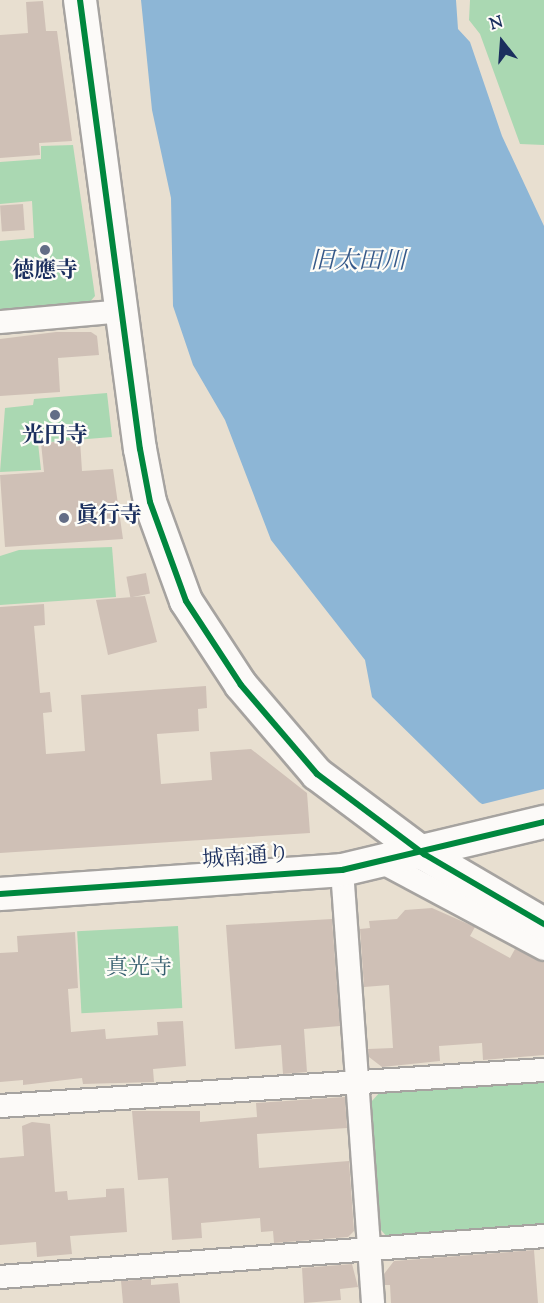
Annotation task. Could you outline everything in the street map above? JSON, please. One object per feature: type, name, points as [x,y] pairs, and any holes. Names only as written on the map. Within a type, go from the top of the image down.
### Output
[{"type":"street","points":[[80,0],[150,502],[186,601],[241,685],[317,774],[424,854],[544,924]]},
{"type":"street","points":[[0,322],[124,311]]},
{"type":"street","name":"城南通り","points":[[0,894],[342,870],[385,864],[544,822]]},
{"type":"street","points":[[385,864],[544,948]]},
{"type":"street","points":[[342,870],[373,1303]]},
{"type":"street","points":[[0,1106],[357,1079],[544,1070]]},
{"type":"street","points":[[0,1277],[369,1251],[544,1236]]},
{"type":"green space","points":[[470,0],[544,0],[544,145],[520,144],[480,34],[469,20]]},
{"type":"green space","name":"徳應寺","points":[[73,145],[95,296],[87,305],[0,312],[0,241],[34,238],[32,201],[0,204],[0,162],[41,159],[41,146]]},
{"type":"green space","points":[[107,393],[112,437],[38,443],[41,470],[0,472],[5,408],[33,405],[34,399]]},
{"type":"green space","points":[[112,547],[116,597],[0,605],[0,556],[19,550]]},
{"type":"green space","name":"真光寺","points":[[178,926],[182,1008],[81,1013],[77,931]]},
{"type":"green space","points":[[544,1081],[544,1226],[388,1238],[381,1230],[371,1102],[381,1091]]},
{"type":"water","name":"旧太田川","points":[[141,0],[456,0],[458,29],[470,42],[502,136],[544,226],[544,844],[479,802],[372,697],[365,660],[271,540],[225,420],[193,365],[173,306],[171,198],[152,110]]},
{"type":"pier","points":[[544,789],[544,847],[479,805]]},
{"type":"building","points":[[43,1],[46,31],[57,31],[72,141],[39,143],[40,155],[0,158],[0,35],[28,33],[26,2]]},
{"type":"building","points":[[23,204],[25,230],[2,232],[0,206]]},
{"type":"building","points":[[56,332],[91,332],[97,336],[99,355],[58,358],[60,392],[0,396],[0,339]]},
{"type":"building","points":[[80,440],[82,471],[113,469],[123,539],[5,547],[0,475],[44,472],[41,443]]},
{"type":"building","points":[[146,573],[150,594],[130,597],[126,577]]},
{"type":"building","points":[[145,596],[157,642],[108,655],[96,600]]},
{"type":"building","points":[[44,604],[45,625],[34,626],[40,693],[50,692],[52,712],[43,713],[46,754],[85,751],[81,695],[206,686],[207,708],[198,709],[199,731],[157,734],[161,784],[212,780],[210,752],[251,749],[307,793],[310,833],[0,853],[0,607]]},
{"type":"building","points":[[432,908],[475,927],[470,936],[510,958],[515,949],[544,962],[544,1055],[483,1060],[482,1043],[439,1046],[440,1061],[382,1067],[369,1057],[368,1049],[393,1048],[389,985],[364,987],[360,929],[370,928],[369,921],[397,919],[405,910]]},
{"type":"building","points":[[332,919],[340,1026],[304,1029],[307,1072],[283,1074],[281,1045],[235,1049],[226,925]]},
{"type":"building","points":[[75,932],[78,988],[68,989],[71,1032],[105,1029],[106,1039],[158,1035],[157,1022],[183,1021],[186,1066],[153,1069],[154,1082],[83,1084],[82,1078],[23,1085],[23,1080],[0,1082],[0,953],[18,952],[17,936]]},
{"type":"building","points":[[345,1097],[347,1128],[257,1134],[259,1168],[349,1161],[354,1231],[348,1237],[274,1243],[273,1231],[261,1232],[260,1218],[201,1223],[202,1238],[172,1240],[168,1178],[138,1180],[132,1111],[200,1111],[200,1122],[257,1117],[256,1103]]},
{"type":"building","points":[[32,1122],[50,1124],[55,1192],[67,1191],[68,1200],[106,1197],[106,1189],[124,1188],[127,1232],[70,1236],[72,1254],[37,1257],[36,1242],[0,1245],[0,1158],[24,1156],[22,1126]]},
{"type":"building","points":[[534,1250],[538,1303],[391,1303],[390,1285],[385,1285],[384,1274],[394,1261]]},
{"type":"building","points":[[352,1264],[358,1287],[340,1289],[341,1300],[304,1303],[302,1268]]},
{"type":"building","points":[[151,1279],[151,1285],[178,1283],[180,1303],[123,1303],[121,1281]]},
{"type":"cycle path","points":[[80,0],[140,449],[150,502],[186,601],[241,685],[317,774],[424,854],[544,924]]},
{"type":"cycle path","points":[[0,894],[342,870],[544,822]]},
{"type":"place","name":"徳應寺","points":[[45,250]]},
{"type":"place","name":"光円寺","points":[[55,415]]},
{"type":"place","name":"眞行寺","points":[[64,518]]}]
